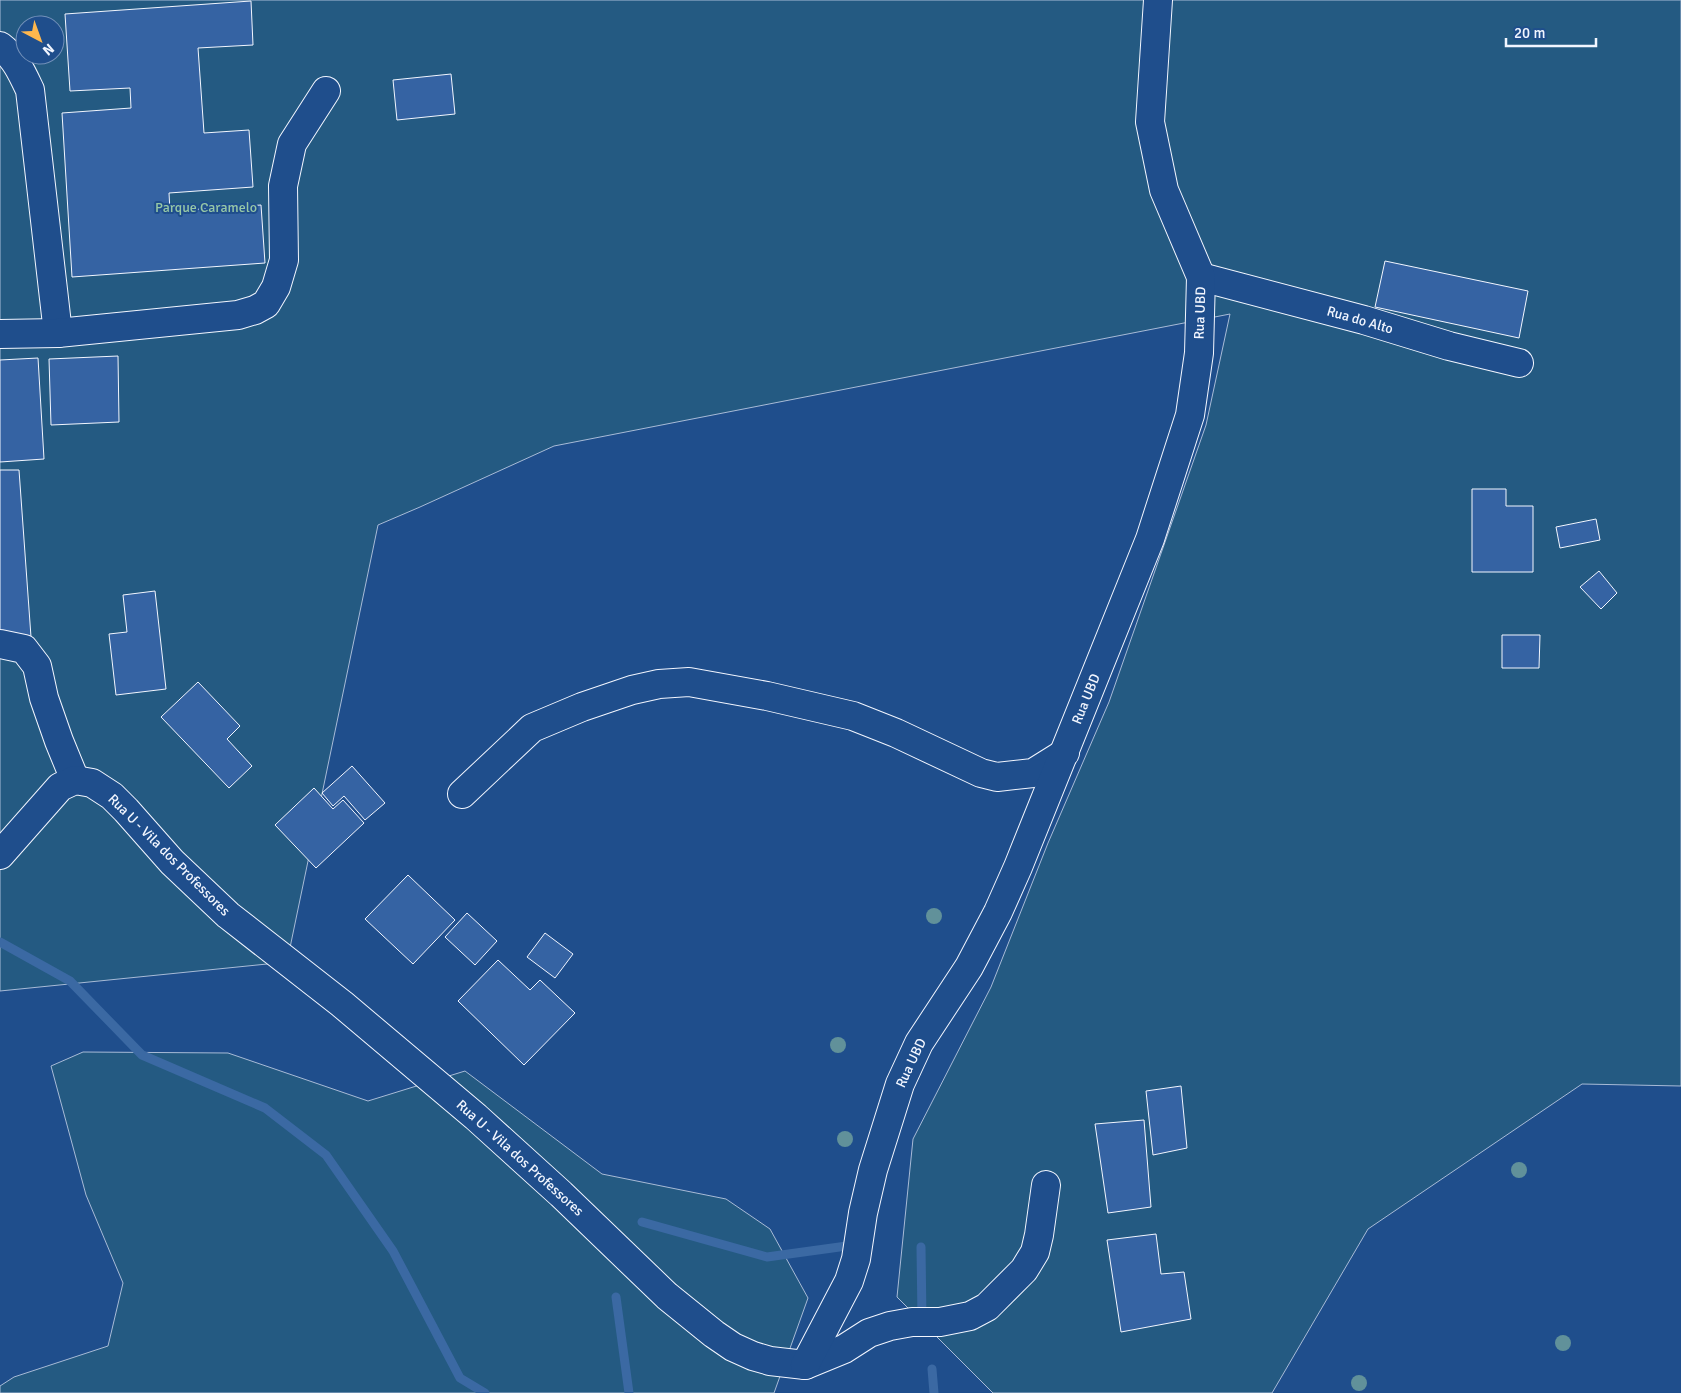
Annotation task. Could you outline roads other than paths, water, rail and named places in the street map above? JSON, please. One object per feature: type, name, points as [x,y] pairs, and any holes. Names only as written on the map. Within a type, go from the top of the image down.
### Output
[{"type":"lane","name":"Rua UBD","points":[[805,1365],[848,1281],[856,1259],[862,1213],[873,1170],[900,1084],[919,1043],[969,967],[998,912],[1018,868],[1150,540],[1190,415],[1199,353],[1201,277],[1164,190],[1150,122],[1158,0]]},
{"type":"lane","points":[[0,46],[10,53],[30,90],[58,333]]},
{"type":"lane","points":[[0,334],[58,333],[238,315],[255,310],[266,304],[276,287],[284,260],[283,186],[292,144],[326,91]]},
{"type":"lane","name":"Rua do Alto","points":[[1201,277],[1364,320],[1449,346],[1519,363]]},
{"type":"lane","points":[[0,644],[24,649],[37,666],[44,698],[75,780],[60,787],[0,856]]},
{"type":"lane","points":[[462,794],[532,728],[582,707],[632,690],[659,684],[689,682],[767,696],[853,716],[896,733],[981,774],[998,777],[1033,773],[1065,753]]},
{"type":"lane","name":"Rua U - Vila dos Professores","points":[[75,780],[92,783],[112,796],[172,862],[228,915],[342,1004],[476,1117],[561,1194],[667,1296],[707,1329],[733,1347],[753,1356],[805,1365]]},
{"type":"lane","points":[[805,1365],[844,1349],[869,1334],[890,1326],[912,1322],[940,1322],[970,1316],[987,1307],[1024,1270],[1035,1252],[1046,1185]]},
{"type":"waterway","points":[[0,942],[70,981],[142,1055],[265,1108],[326,1155],[393,1251],[460,1378],[485,1393]]},
{"type":"waterway","points":[[642,1222],[767,1257],[854,1245]]},
{"type":"waterway","points":[[921,1247],[922,1320]]},
{"type":"waterway","points":[[616,1297],[629,1393]]},
{"type":"waterway","points":[[932,1369],[934,1393]]},
{"type":"park label","name":"Parque Caramelo","points":[[206,207]]}]
